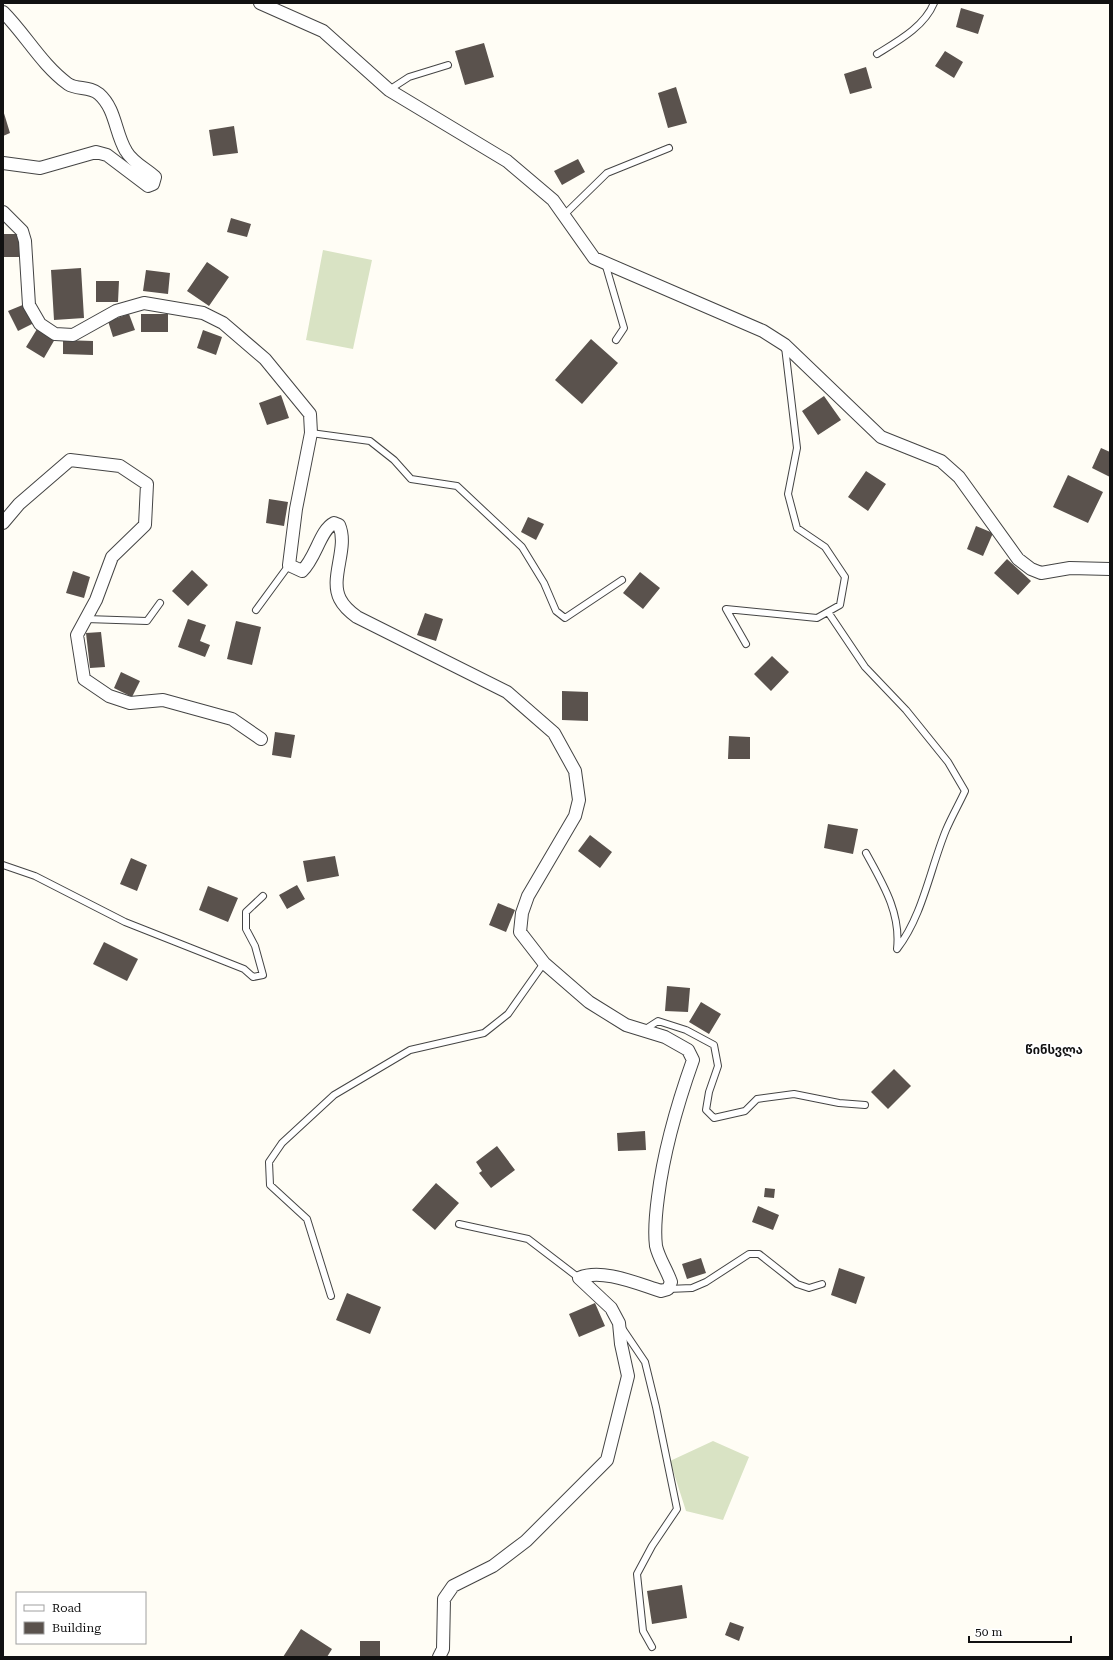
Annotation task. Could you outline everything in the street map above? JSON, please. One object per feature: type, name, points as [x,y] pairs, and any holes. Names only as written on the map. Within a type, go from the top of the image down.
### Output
[{"type":"street","points":[[260,3],[323,31],[389,90],[507,161],[553,200],[594,258],[762,331],[785,345],[881,437],[941,461],[959,477],[1018,559],[1031,569],[1042,573],[1070,568],[1110,569]]},
{"type":"street","points":[[3,12],[30,43],[39,58],[59,76],[70,85],[89,88],[98,93],[111,110],[126,152],[155,177],[153,184],[148,186],[108,155],[96,152],[40,168],[3,163]]},
{"type":"street","points":[[3,212],[22,231],[25,241],[29,305],[40,324],[55,334],[73,335],[116,311],[144,303],[170,306],[203,313],[223,323],[264,359],[310,414],[311,433],[296,509],[289,565],[302,571],[315,555],[329,526],[334,523],[339,525],[342,533],[337,581],[339,597],[345,607],[357,617],[507,692],[554,733],[575,771],[579,800],[575,816],[528,896],[522,913],[520,932],[544,963],[589,1002],[626,1025],[666,1037],[688,1050],[693,1060],[673,1121],[662,1165],[656,1212],[656,1245],[661,1262],[671,1282],[668,1289],[661,1291],[604,1275],[588,1274],[579,1278],[610,1308],[619,1323],[621,1344],[628,1376],[607,1460],[526,1541],[493,1566],[453,1586],[444,1598],[443,1648],[439,1657]]},
{"type":"street","points":[[3,523],[19,504],[70,460],[120,466],[147,484],[145,524],[112,557],[96,600],[77,635],[84,679],[109,696],[130,703],[163,700],[232,719],[260,739]]},
{"type":"lane","points":[[877,54],[910,33],[931,10],[934,3]]},
{"type":"lane","points":[[389,90],[409,77],[448,65]]},
{"type":"lane","points":[[564,215],[607,173],[669,148]]},
{"type":"lane","points":[[605,263],[624,328],[616,340]]},
{"type":"lane","points":[[746,644],[726,609],[817,618],[840,605],[845,576],[825,547],[797,528],[788,494],[798,448],[785,345]]},
{"type":"lane","points":[[311,433],[370,441],[394,460],[411,479],[457,486],[522,547],[544,583],[556,611],[565,618],[622,580]]},
{"type":"lane","points":[[256,610],[289,565]]},
{"type":"lane","points":[[86,619],[147,621],[160,603]]},
{"type":"lane","points":[[828,612],[865,667],[906,710],[948,762],[965,791],[946,830],[928,887],[905,938],[897,949],[898,935],[890,896],[866,853]]},
{"type":"lane","points":[[3,865],[35,876],[125,922],[244,968],[253,977],[263,975],[255,946],[246,929],[246,912],[263,896]]},
{"type":"lane","points":[[331,1296],[307,1219],[270,1185],[269,1162],[282,1143],[334,1095],[410,1050],[484,1033],[508,1014],[544,963]]},
{"type":"lane","points":[[644,1030],[658,1021],[686,1030],[714,1046],[718,1066],[709,1092],[706,1110],[714,1118],[745,1111],[757,1099],[794,1094],[839,1103],[865,1105]]},
{"type":"lane","points":[[459,1224],[528,1239],[579,1278]]},
{"type":"lane","points":[[668,1289],[692,1288],[706,1282],[749,1254],[759,1254],[797,1284],[809,1288],[822,1284]]},
{"type":"lane","points":[[619,1323],[645,1362],[677,1509],[652,1546],[637,1574],[643,1631],[652,1647]]},
{"type":"green space","points":[[323,250],[372,260],[353,349],[306,340]]},
{"type":"green space","points":[[713,1441],[749,1457],[723,1520],[686,1511],[670,1461]]},
{"type":"building","points":[[961,8],[984,15],[978,34],[956,27]]},
{"type":"building","points":[[484,43],[494,77],[465,85],[455,51]]},
{"type":"building","points":[[945,51],[963,62],[954,78],[935,66]]},
{"type":"building","points":[[866,67],[872,88],[850,94],[844,74]]},
{"type":"building","points":[[676,87],[687,123],[668,128],[658,93]]},
{"type":"building","points":[[3,110],[10,133],[3,136]]},
{"type":"building","points":[[234,126],[238,153],[213,156],[209,130]]},
{"type":"building","points":[[578,159],[585,172],[562,185],[554,171]]},
{"type":"building","points":[[231,218],[251,224],[247,237],[227,232]]},
{"type":"building","points":[[3,234],[20,234],[21,257],[3,257]]},
{"type":"building","points":[[207,262],[229,277],[209,306],[187,291]]},
{"type":"building","points":[[81,268],[84,318],[54,320],[51,270]]},
{"type":"building","points":[[146,270],[170,273],[168,294],[143,291]]},
{"type":"building","points":[[96,281],[119,281],[118,302],[96,302]]},
{"type":"building","points":[[25,304],[34,323],[18,331],[8,311]]},
{"type":"building","points":[[129,314],[135,330],[113,337],[108,321]]},
{"type":"building","points":[[141,314],[168,314],[168,332],[141,332]]},
{"type":"building","points":[[37,329],[55,339],[44,358],[26,347]]},
{"type":"building","points":[[203,330],[222,337],[216,355],[197,348]]},
{"type":"building","points":[[591,339],[618,363],[582,404],[555,380]]},
{"type":"building","points":[[63,340],[93,341],[93,355],[63,354]]},
{"type":"building","points":[[281,395],[289,418],[267,425],[259,403]]},
{"type":"building","points":[[824,396],[841,420],[818,435],[802,411]]},
{"type":"building","points":[[1101,448],[1110,452],[1110,477],[1092,468]]},
{"type":"building","points":[[866,471],[886,484],[868,511],[848,497]]},
{"type":"building","points":[[1068,475],[1103,492],[1088,523],[1053,507]]},
{"type":"building","points":[[269,499],[288,502],[284,526],[266,523]]},
{"type":"building","points":[[528,517],[544,524],[536,540],[521,532]]},
{"type":"building","points":[[976,526],[993,533],[983,556],[967,549]]},
{"type":"building","points":[[1007,559],[1031,581],[1018,595],[994,573]]},
{"type":"building","points":[[192,570],[208,585],[188,606],[172,591]]},
{"type":"building","points":[[73,571],[90,577],[84,598],[66,593]]},
{"type":"building","points":[[640,572],[660,588],[643,609],[623,593]]},
{"type":"building","points":[[425,613],[443,619],[436,641],[417,635]]},
{"type":"building","points":[[188,619],[206,625],[200,641],[210,645],[205,657],[178,647]]},
{"type":"building","points":[[236,621],[261,627],[252,665],[227,659]]},
{"type":"building","points":[[101,632],[105,667],[90,668],[86,633]]},
{"type":"building","points":[[772,656],[789,672],[771,691],[754,674]]},
{"type":"building","points":[[121,672],[140,681],[132,697],[114,688]]},
{"type":"building","points":[[562,691],[588,692],[588,721],[562,720]]},
{"type":"building","points":[[275,732],[295,735],[291,758],[272,755]]},
{"type":"building","points":[[729,736],[750,737],[750,759],[728,759]]},
{"type":"building","points":[[828,824],[858,829],[853,854],[824,848]]},
{"type":"building","points":[[590,835],[612,852],[600,868],[578,851]]},
{"type":"building","points":[[335,856],[339,876],[307,882],[303,861]]},
{"type":"building","points":[[131,858],[147,865],[137,891],[120,884]]},
{"type":"building","points":[[297,885],[305,899],[287,909],[279,895]]},
{"type":"building","points":[[208,886],[238,898],[228,922],[199,910]]},
{"type":"building","points":[[498,903],[515,910],[506,932],[489,925]]},
{"type":"building","points":[[104,942],[138,959],[127,981],[93,964]]},
{"type":"building","points":[[667,986],[690,988],[688,1012],[665,1011]]},
{"type":"building","points":[[701,1002],[721,1014],[709,1034],[689,1022]]},
{"type":"building","points":[[894,1069],[911,1086],[888,1109],[871,1092]]},
{"type":"building","points":[[645,1131],[646,1150],[618,1151],[617,1133]]},
{"type":"building","points":[[497,1146],[515,1170],[491,1188],[479,1173],[482,1171],[476,1162]]},
{"type":"building","points":[[436,1183],[459,1203],[435,1230],[412,1210]]},
{"type":"building","points":[[765,1188],[775,1189],[774,1198],[764,1197]]},
{"type":"building","points":[[758,1206],[779,1215],[773,1230],[752,1222]]},
{"type":"building","points":[[701,1258],[706,1273],[687,1279],[682,1264]]},
{"type":"building","points":[[839,1268],[865,1277],[856,1304],[831,1295]]},
{"type":"building","points":[[347,1293],[381,1307],[370,1334],[336,1320]]},
{"type":"building","points":[[595,1303],[605,1326],[579,1337],[569,1314]]},
{"type":"building","points":[[682,1585],[687,1618],[652,1624],[647,1591]]},
{"type":"building","points":[[730,1622],[744,1627],[739,1641],[725,1635]]},
{"type":"building","points":[[301,1629],[332,1649],[327,1657],[283,1657]]},
{"type":"building","points":[[360,1641],[380,1641],[380,1657],[360,1657]]},
{"type":"district","name":"წინსვლა","points":[[1054,1050]]}]
